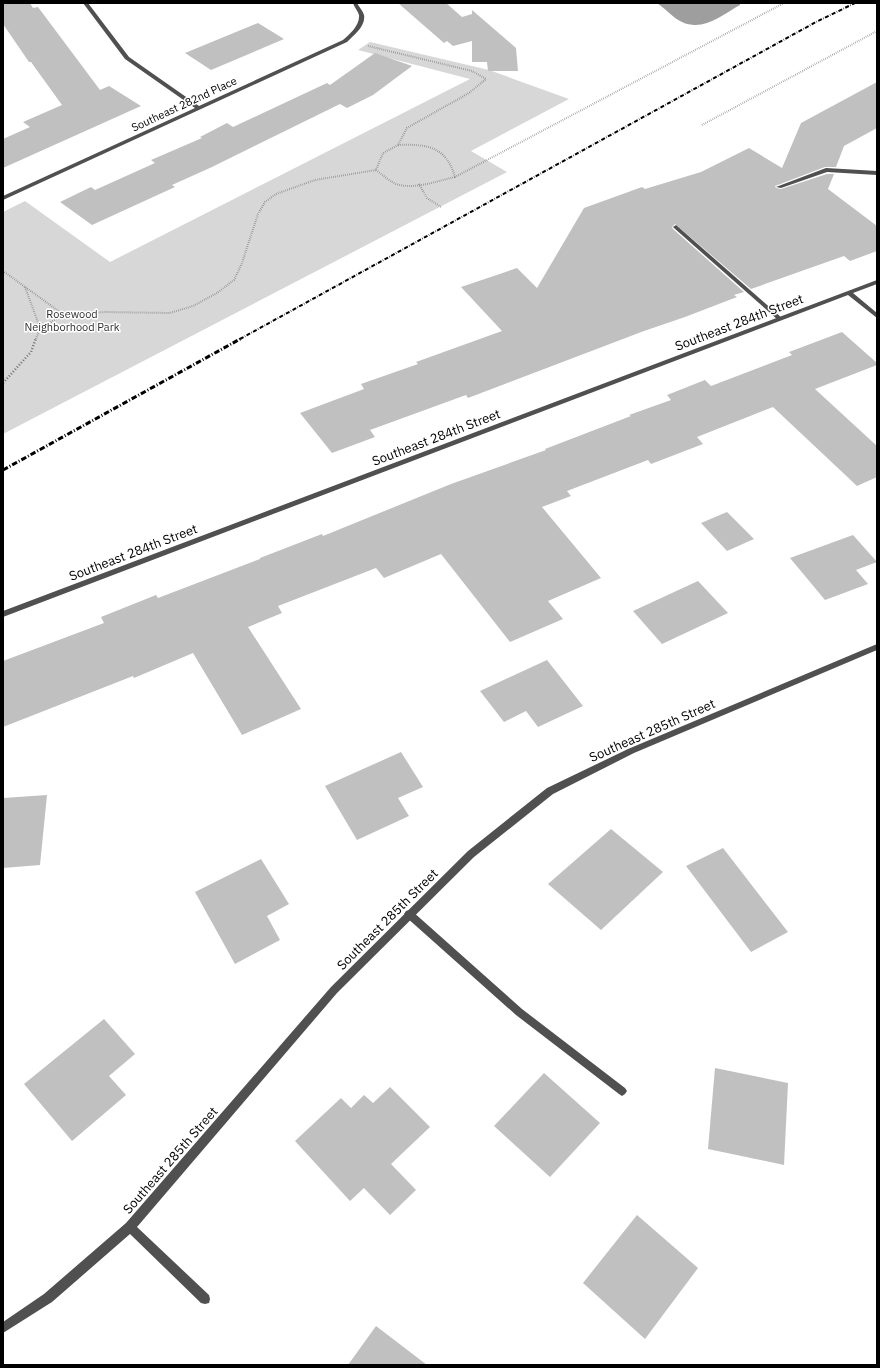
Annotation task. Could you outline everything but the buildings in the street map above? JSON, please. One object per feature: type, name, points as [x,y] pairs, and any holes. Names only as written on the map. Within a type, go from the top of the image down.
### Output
[{"type":"street","points":[[85,3],[126,58],[199,108]]},
{"type":"street","name":"Southeast 282nd Place","points":[[3,198],[345,41],[356,30],[361,14],[355,3]]},
{"type":"street","points":[[779,187],[826,170],[877,173]]},
{"type":"street","points":[[676,227],[780,319]]},
{"type":"street","name":"Southeast 284th Street","points":[[3,614],[780,319],[850,294],[877,282]]},
{"type":"street","points":[[850,294],[877,316]]},
{"type":"street","name":"Southeast 285th Street","points":[[3,1328],[48,1298],[130,1227],[334,990],[471,854],[550,791],[631,751],[877,647]]},
{"type":"street","points":[[410,914],[519,1012],[622,1091]]},
{"type":"street","points":[[130,1227],[205,1299]]},
{"type":"path","points":[[40,328],[64,315],[105,312],[170,313],[193,306],[217,293],[234,280],[242,263],[258,214],[265,202],[276,194],[315,180],[376,170],[390,181],[399,185],[419,184],[455,177],[784,3]]},
{"type":"path","points":[[702,125],[877,30]]},
{"type":"path","points":[[345,41],[472,71],[486,79],[469,93],[407,128],[398,145]]},
{"type":"path","points":[[376,170],[383,153],[398,145],[417,144],[437,149],[447,156],[453,167],[455,177]]},
{"type":"path","points":[[419,184],[427,198],[441,207]]},
{"type":"path","points":[[3,270],[64,315]]},
{"type":"path","points":[[3,383],[31,352],[40,328],[25,286]]},
{"type":"green space","name":"Rosewood Neighborhood Park","points":[[370,42],[489,70],[569,99],[471,151],[507,172],[3,434],[3,212],[25,201],[110,262],[470,79],[358,50]]},
{"type":"shaded area","points":[[657,3],[739,3],[740,5],[705,24],[690,25],[673,16]]},
{"type":"railway","points":[[240,339],[816,22],[855,3]]},
{"type":"railway","points":[[3,470],[242,338]]}]
